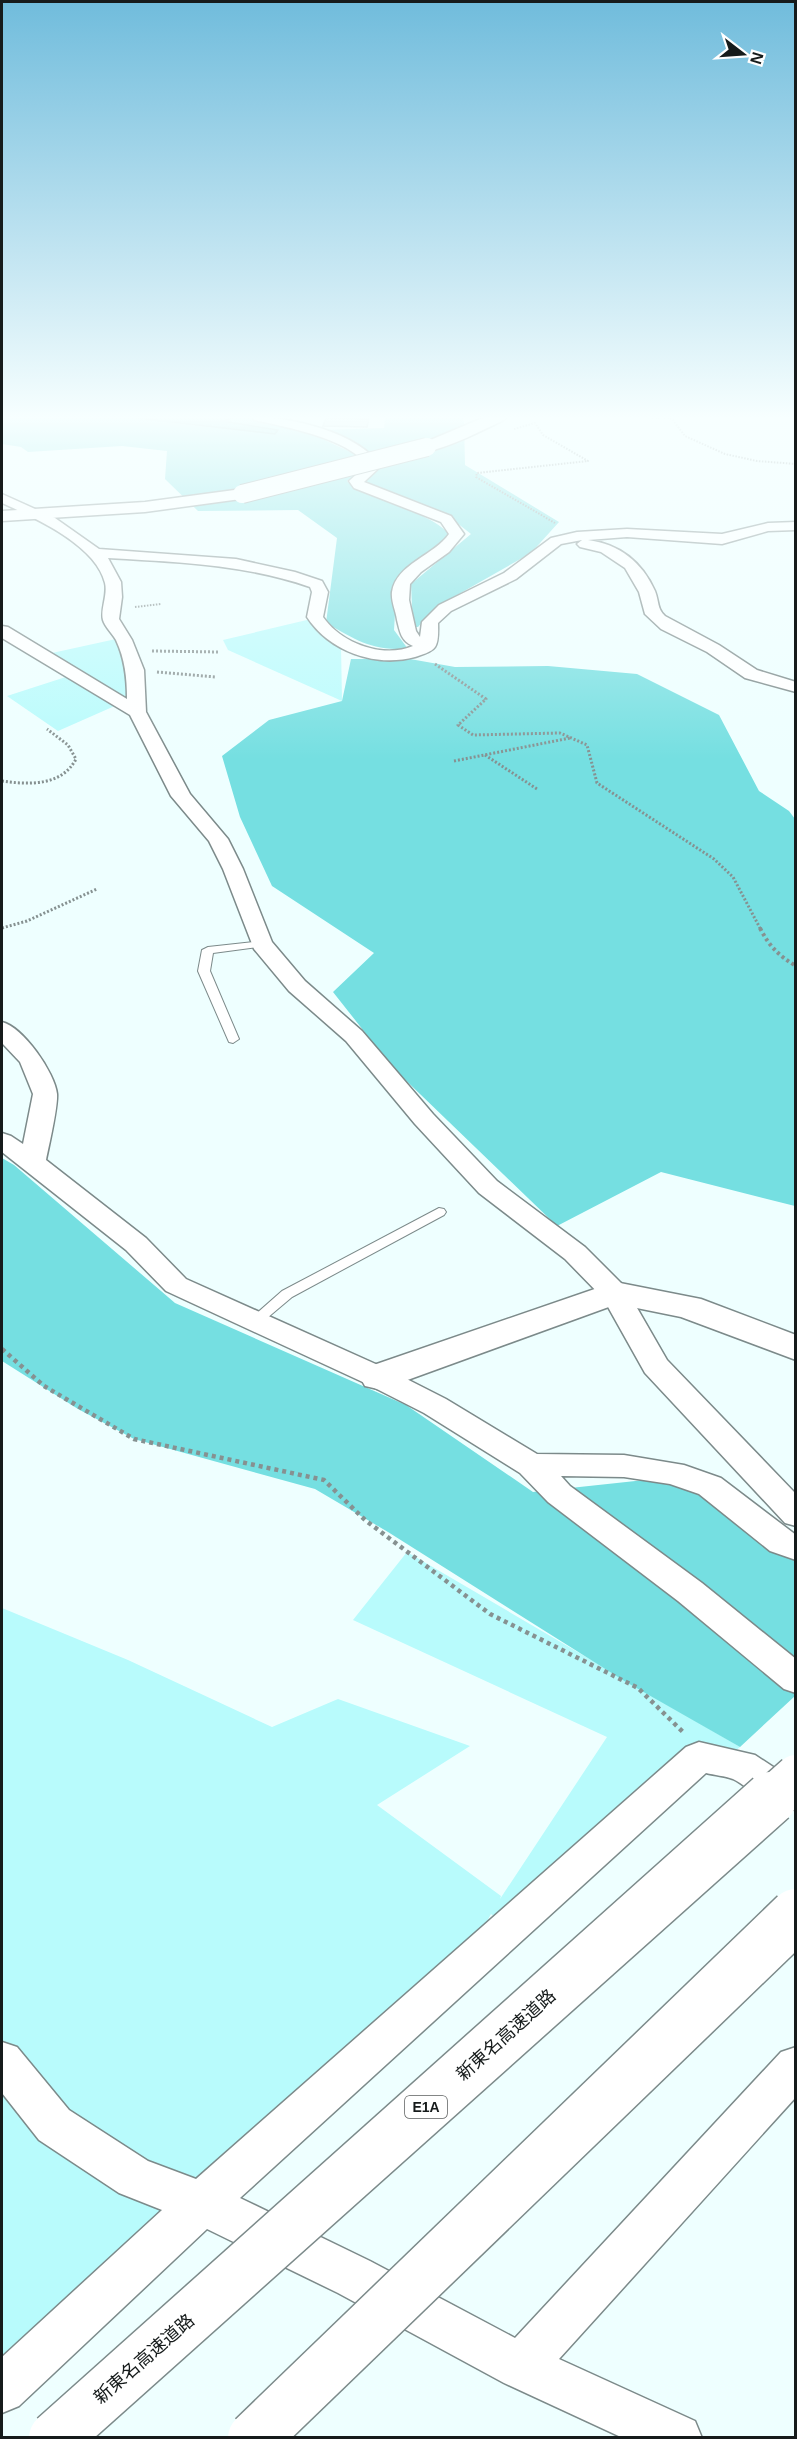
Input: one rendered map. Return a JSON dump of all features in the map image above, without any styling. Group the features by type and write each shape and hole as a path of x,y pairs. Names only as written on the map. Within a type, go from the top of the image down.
{"main road":[{"path":"378,1377 615,1293 689,1307 795,1348"},
{"name":"新東名高速道路","path":"55,2438 795,1775"},
{"path":"254,2438 795,1915"}],"street":[{"path":"64,531 97,553 113,581 114,601 111,620 124,640 131,661 137,712 181,796 218,839 233,869 262,944 297,986 354,1036 424,1119 488,1187 575,1253 615,1293 655,1366 795,1515"},
{"path":"422,648 408,636 400,594 402,583 413,571 453,543 457,534 455,531"},
{"path":"422,648 430,622 445,608 510,576 556,541 577,536 627,533 722,539 753,531"},
{"path":"531,562 547,558 573,545 596,545 618,552 627,560 647,593 652,613 721,652 748,673 766,681 795,687"},
{"path":"97,553 197,558 254,566 292,575 316,584 320,592 315,617 329,634 364,652 387,657 422,648"},
{"path":"2,631 137,712"},
{"path":"2,1029 31,1060 45,1094 33,1161"},
{"path":"2,1141 33,1161 136,1244 176,1285 378,1377 435,1406 531,1464 559,1494 690,1592 795,1679"},
{"path":"531,1464 624,1466 673,1473 710,1486 782,1542 795,1548"},
{"path":"2,2389 202,2203 699,1757 742,1766 795,1800"},
{"path":"2,2061 54,2125 135,2178 202,2203 354,2277 521,2366 678,2438"},
{"path":"521,2366 795,2066"}],"lane":[{"path":"233,1039 204,971 208,950 262,944"},
{"path":"255,1321 287,1294 439,1212"}],"path":[{"path":"568,531 577,536"},
{"path":"422,648 486,699 458,725 473,735 560,733 587,745 597,783 714,859 733,877 768,945 795,966"},
{"path":"131,661 220,652"},
{"path":"131,661 216,676"},
{"path":"2,781 18,784 44,782 74,768 76,759 68,745 46,729"},
{"path":"454,761 571,738"},
{"path":"485,755 537,789"},
{"path":"2,928 27,921 97,889"},
{"path":"2,1349 44,1386 134,1439 324,1480 365,1520 490,1614 638,1688 710,1759"}],"shaded area":[{"path":"327,531 445,531 449,535 397,581 394,630 408,649 374,646 326,623 337,538"},
{"path":"467,531 551,531 531,553 436,607 418,627 413,627 411,584 471,534"},
{"path":"311,619 341,646 342,701 228,650 223,640"},
{"path":"116,639 132,677 126,701 58,731 7,696 75,674 52,653"},
{"path":"351,659 410,659 455,667 548,666 637,674 719,715 759,791 789,811 795,819 795,1206 661,1172 557,1226 393,1068 333,992 374,953 272,886 240,817 222,756 269,720 342,701"},
{"path":"2,1158 14,1165 175,1303 406,1405 533,1492 682,1476 795,1558 795,1696 740,1747 626,1682 388,1532 315,1489 134,1439 78,1409 2,1361"},
{"path":"407,1552 740,1747 509,1930 491,1914 485,1925 2,2369 2,1608 128,1660 272,1727 338,1699 470,1746 377,1805 501,1896 500,1899 607,1737 353,1620"}]}
